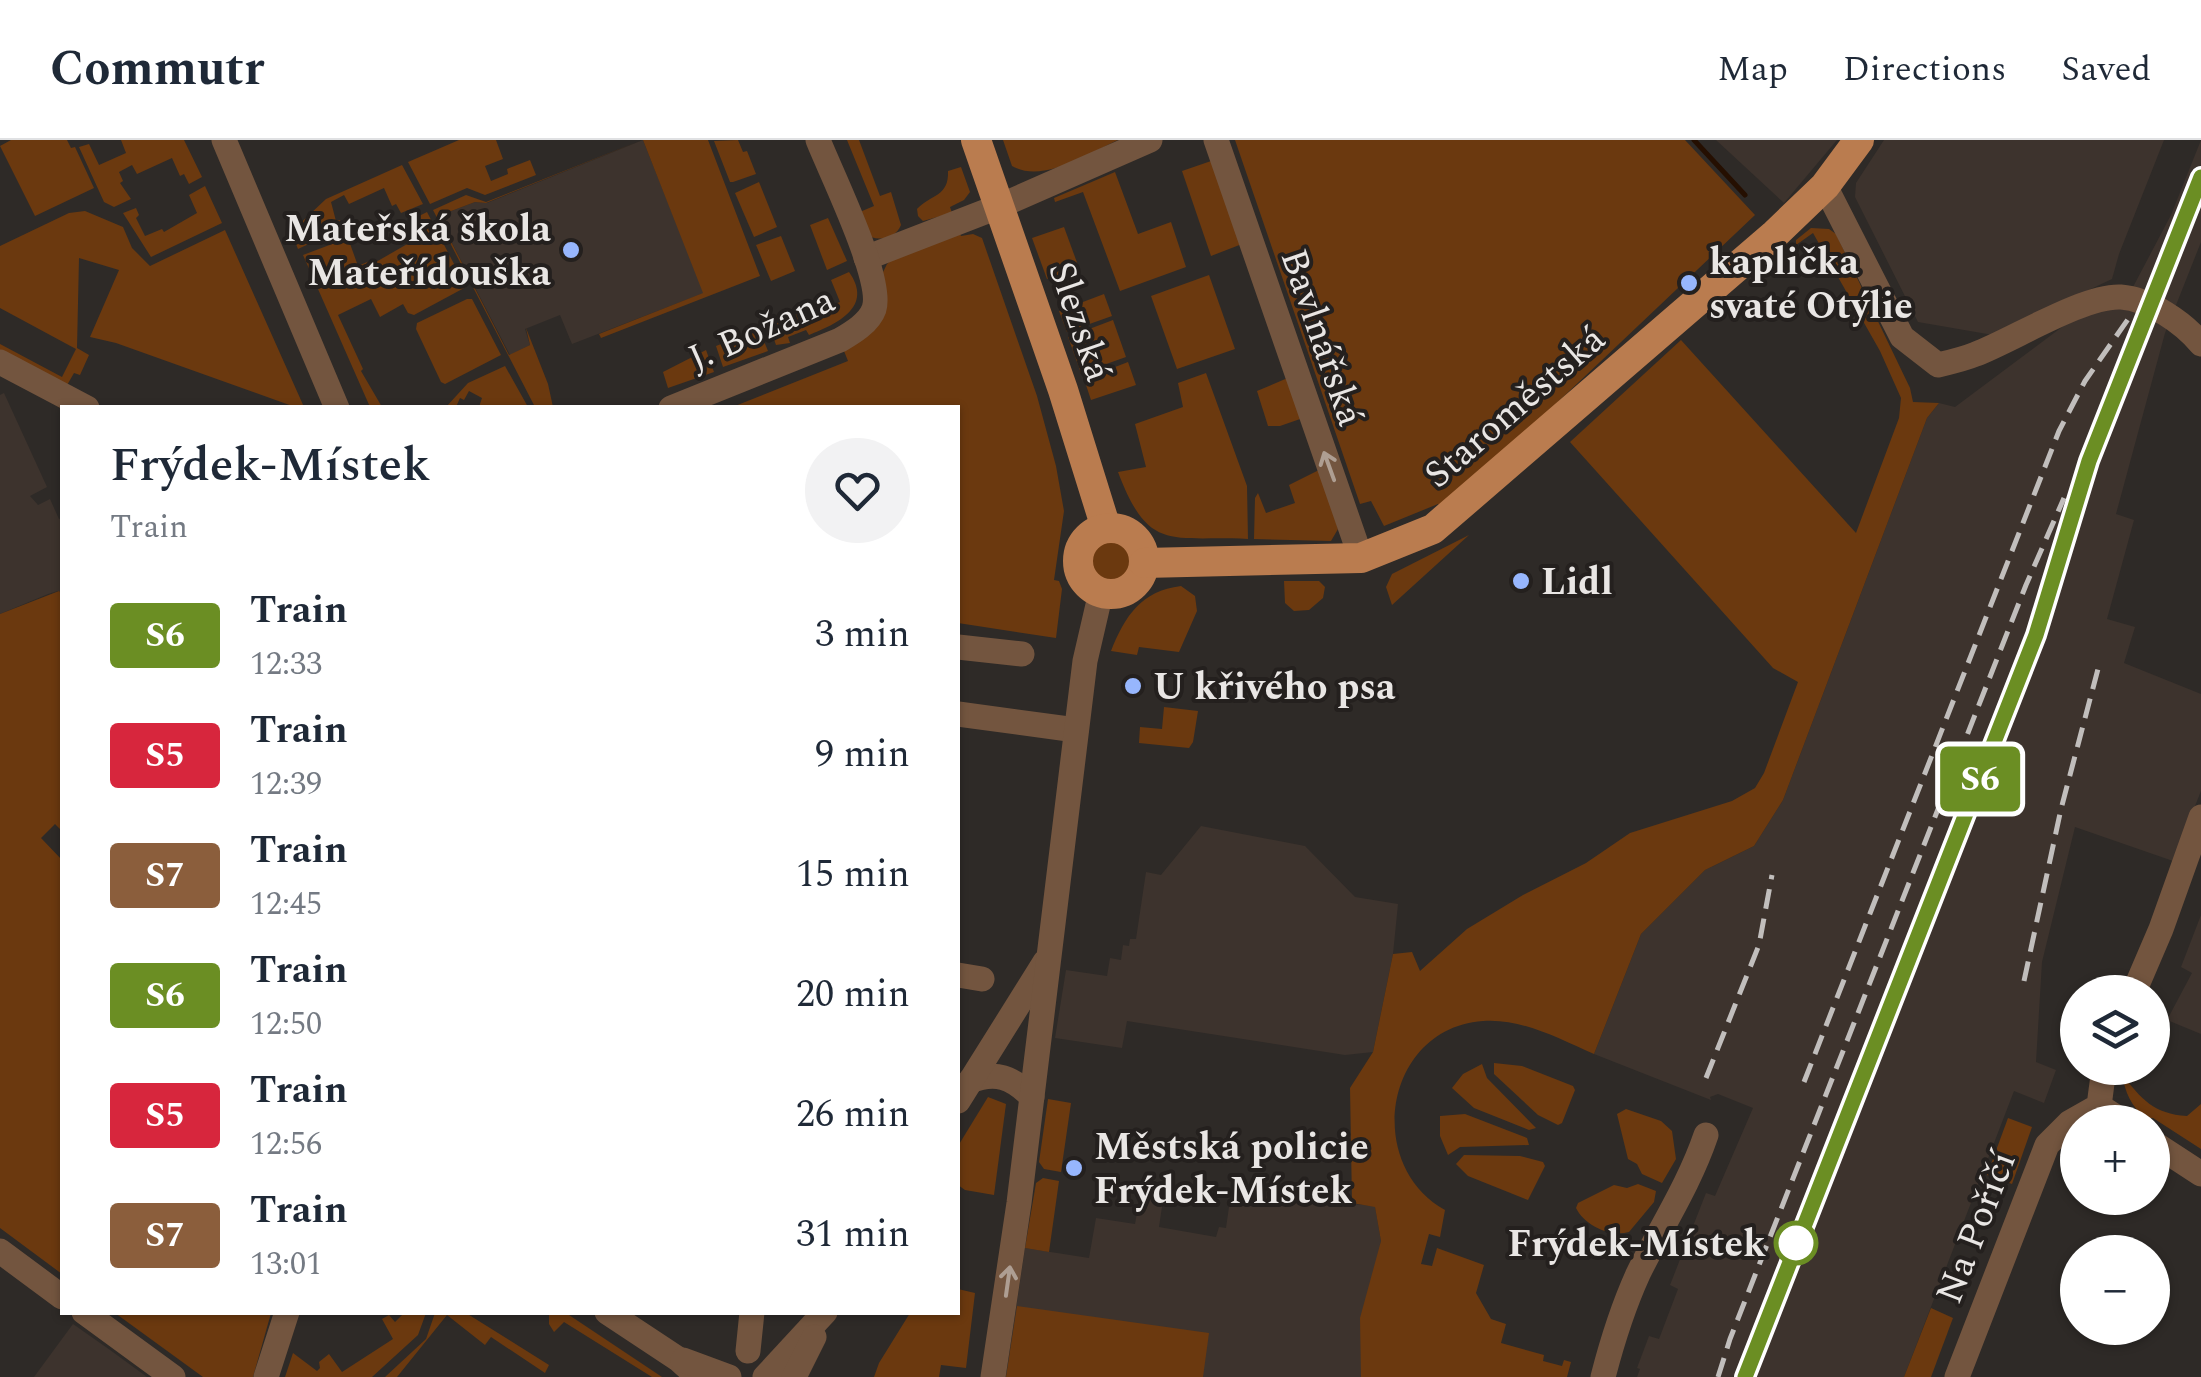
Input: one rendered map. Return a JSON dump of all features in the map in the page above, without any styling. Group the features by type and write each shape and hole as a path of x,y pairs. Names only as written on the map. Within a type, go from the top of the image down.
{"main road":[{"name":"Slezská","path":"976,140 1106,528"},
{"name":"Staroměstská","path":"1144,563 1361,558 1433,529 1751,256 1824,186 1859,140"},
{"path":"1116,528 1140,544 1144,563 1130,588 1111,594 1085,581 1078,563 1082,544 1096,531 1116,528"}],"street":[{"path":"224,140 336,405"},
{"name":"J. Božana","path":"679,405 848,336 870,317 876,303 874,284 818,140"},
{"path":"866,258 1000,206 1150,140"},
{"name":"Bavlnářská","path":"1216,140 1361,558"},
{"path":"1824,186 1902,337 1938,365 1974,355 2075,310 2114,298 2150,308 2197,339"},
{"path":"0,362 80,405"},
{"path":"993,1377 1090,628 1101,592"},
{"path":"960,647 1022,654"},
{"path":"960,714 1076,730"},
{"path":"2141,975 2201,817"},
{"path":"964,1091 1049,955"},
{"path":"964,1091 987,1075 1001,1076 1032,1096"},
{"name":"Na Poříčí","path":"1958,1377 2047,1145 2060,1132"},
{"path":"1603,1377 1636,1278 1695,1168 1706,1135"},
{"path":"2170,1154 2201,1174"},
{"path":"0,1252 60,1296"},
{"path":"88,1315 173,1377"},
{"path":"266,1377 286,1315"},
{"path":"612,1315 698,1377"},
{"path":"748,1351 752,1315"},
{"path":"765,1377 822,1315"},
{"path":"794,1377 824,1315"},
{"path":"678,1359 729,1377"}],"shaded area":[{"path":"11,140 67,140 71,148 75,147 94,188 35,216 0,146"},
{"path":"121,140 184,140 202,177 189,184 184,174 180,176 172,158 137,174 132,165 119,172 123,181 120,183 131,199 114,207 104,202 79,147 89,144 99,165 126,153"},
{"path":"459,140 496,140 503,159 485,166 491,181 530,160 536,175 485,195 467,188 430,204 408,162"},
{"path":"642,140 486,203 475,202 438,216 509,355 530,345 526,328 553,405 534,405 433,210 466,195 486,202"},
{"name":"Mateřská škola Mateřídouška","path":"643,140 704,293 572,344 560,315 525,329 530,345 510,355 438,216 475,202 487,203"},
{"path":"643,140 708,140 760,276 601,338 599,334 703,293"},
{"path":"738,140 756,174 730,182 714,141"},
{"path":"847,140 859,140 880,196 891,192 901,225 889,237 871,237 855,214 874,206"},
{"path":"1003,140 1118,140 1066,165 1024,171 1012,166"},
{"path":"1235,140 1685,140 1755,215 1445,509 1438,504 1384,526 1371,501 1360,504"},
{"path":"1716,140 1837,140 1784,203"},
{"path":"1884,140 2164,140 2112,279 1993,335 1918,322 1855,197 1856,183"},
{"path":"2201,140 2201,242 2165,333 2116,514 2134,520 2107,619 2135,627 2124,663 2201,694 2201,791 2173,861 2075,827 2042,962 2036,1062 2056,1070 2044,1103 2014,1091 1904,1377 1637,1377 1649,1336 1659,1339 1678,1289 1670,1285 1706,1193 1715,1196 1753,1108 1718,1094 1711,1100 1594,1054 1641,934 1705,870 1754,846 1783,800 1927,418 1939,403 1955,407 2070,321 2124,304 2171,215"},
{"path":"1214,160 1242,244 1211,256 1182,171"},
{"path":"402,165 423,204 401,213 396,204 392,206 384,188 349,204 344,195 331,202 336,221 340,220 343,228 298,249 291,232 326,199"},
{"path":"961,167 970,192 950,207 952,213 923,221 917,209 946,186 948,171"},
{"path":"1115,172 1138,234 1171,222 1186,267 1120,291 1083,192 1055,202 1054,198"},
{"path":"759,182 777,227 754,237 735,193"},
{"path":"205,186 222,223 151,257 123,213 136,208 136,218 145,236 162,229 164,232 197,213 189,195"},
{"path":"85,211 123,227 132,248 150,266 225,230 303,405 289,405 90,337 119,270 79,258 77,348 89,355 80,375 74,373 66,387 0,354 0,344 62,377 76,349 0,308 0,246 69,213"},
{"path":"427,212 466,287 414,315 403,304 380,317 371,299 338,315 361,371 381,405 369,405 303,255 348,238 358,266 374,259 376,262 409,243 401,225"},
{"path":"828,218 847,261 827,270 810,225"},
{"path":"1064,227 1079,268 1047,279 1032,238"},
{"path":"1811,228 1829,229 1836,234 1910,388 1913,402 1939,403 1927,418 1783,800 1754,846 1705,870 1641,934 1594,1054 1526,1026 1483,1021 1450,1029 1424,1047 1406,1072 1396,1101 1395,1132 1403,1162 1419,1189 1445,1210 1440,1237 1429,1234 1421,1264 1432,1266 1437,1248 1484,1265 1476,1293 1491,1319 1506,1324 1501,1343 1544,1355 1543,1361 1562,1366 1564,1360 1571,1362 1567,1377 1361,1377 1360,1318 1381,1241 1375,1207 1352,1203 1350,1088 1373,1052 1393,954 1412,952 1420,971 1467,929 1586,863 1630,833 1732,801 1755,788 1764,773 1798,682 1773,668 1570,442 1681,340 1856,533 1899,418 1901,398 1880,351 1813,233 1796,245 1796,240"},
{"path":"959,231 961,236 973,234 982,238 1037,396 1056,466 1064,511 1054,580 1059,581 1062,589 1056,638 960,623 960,405 738,405 848,361 844,351 892,259"},
{"path":"781,236 795,271 771,281 756,245"},
{"path":"849,272 857,295 849,312 820,331 809,335 806,330 788,337 790,343 776,345 769,325 840,302 831,280"},
{"path":"1209,275 1235,349 1177,369 1151,296"},
{"path":"1104,294 1112,316 1067,332 1059,311"},
{"path":"472,299 501,355 445,384 416,329 417,323"},
{"path":"1113,320 1126,357 1081,373 1068,337"},
{"path":"759,329 768,351 723,367 716,346"},
{"path":"706,350 714,372 668,388 663,372"},
{"path":"1128,362 1136,385 1091,400 1084,379"},
{"path":"505,366 527,405 480,405 482,398 469,391 457,405 448,405 468,383"},
{"path":"1206,373 1247,486 1248,539 1181,538 1152,528 1129,498 1118,472 1146,467 1135,424 1183,407 1178,383"},
{"path":"1290,377 1303,418 1268,426 1257,391"},
{"path":"4,393 47,487 30,496 38,505 50,499 60,519 60,593 48,594 0,614 0,395"},
{"path":"1321,469 1338,529 1331,541 1254,539 1258,493 1266,513 1295,503 1289,485"},
{"path":"1469,535 1392,605 1386,587 1392,574"},
{"path":"1110,539 1125,546 1132,561 1125,576 1110,583 1095,576 1088,561 1095,546"},
{"path":"1284,581 1319,581 1325,587 1323,598 1309,610 1294,611 1285,603"},
{"path":"1181,586 1195,596 1197,611 1179,652 1139,647 1137,655 1111,651 1136,607 1155,593"},
{"path":"60,592 60,829 55,824 41,838 60,858 60,1273 0,1228 0,614"},
{"path":"1164,707 1198,711 1189,748 1139,743 1140,727 1162,729"},
{"path":"1201,826 1305,846 1355,897 1398,904 1393,954 1373,1052 1345,1055 1127,1021 1122,1048 1055,1038 1066,970 1107,976 1110,958 1121,960 1123,945 1129,946 1130,939 1136,939 1146,872 1161,875"},
{"path":"2201,915 2201,1034 2170,1021 2192,973 2181,967"},
{"path":"1494,1063 1522,1066 1573,1086 1575,1090 1562,1123 1558,1125 1538,1115 1494,1074"},
{"path":"1482,1064 1487,1078 1536,1128 1529,1130 1474,1108 1452,1088 1463,1074"},
{"path":"2131,1085 2152,1105 2134,1105 2125,1087"},
{"path":"988,1097 1006,1104 994,1195 960,1186 960,1143"},
{"path":"1048,1099 1071,1103 1061,1172 1044,1169 1039,1162"},
{"path":"2201,1104 2201,1149 2170,1129 2170,1113 2187,1116"},
{"path":"1626,1109 1661,1121 1672,1131 1676,1159 1662,1183 1642,1174 1637,1164 1628,1159 1617,1114"},
{"path":"1465,1114 1527,1138 1529,1145 1460,1147 1448,1155 1440,1136 1440,1116"},
{"path":"2008,1118 2032,1127 2012,1184 1987,1175"},
{"path":"1464,1155 1520,1156 1545,1166 1528,1200 1468,1176 1456,1164"},
{"path":"1043,1178 1059,1181 1049,1252 1025,1248 1036,1183"},
{"path":"1638,1184 1656,1191 1654,1202 1629,1232 1599,1229 1576,1208 1578,1203 1614,1185 1627,1188"},
{"path":"1231,1193 1375,1206 1381,1241 1361,1377 1006,1377 1025,1248 1089,1258 1096,1218 1135,1224 1140,1196 1163,1200 1159,1227 1216,1237 1219,1227 1226,1228"},
{"path":"960,1289 975,1293 966,1368 941,1365 939,1377 874,1377 909,1315 960,1315"},
{"path":"1017,1306 1209,1333 1203,1377 1006,1377"},
{"path":"1931,1308 1953,1318 1931,1377 1904,1377"},
{"path":"118,1315 270,1315 253,1377 203,1377"},
{"path":"389,1315 395,1322 402,1315 425,1315 418,1335 372,1377 285,1377 293,1353 317,1371 319,1362 329,1354 342,1372 393,1339 382,1319"},
{"path":"434,1315 447,1315 397,1377 385,1377 426,1339"},
{"path":"447,1315 469,1315 549,1365 545,1373 491,1337 485,1345"},
{"path":"549,1315 569,1315 662,1377 652,1377 564,1322 554,1332"},
{"path":"73,1324 110,1350 147,1377 34,1377"}],"waterway":[{"path":"1694,140 1745,195"}],"railway":[{"path":"1745,1377 2036,635 2089,461 2201,177"},
{"path":"1804,1082 2059,431 2085,381 2131,315"},
{"path":"1718,1377 2026,585 2064,498"},
{"path":"2024,981 2061,809 2098,669"},
{"path":"1706,1078 1759,945 1772,875"}],"train":[{"name":"S6","path":"1745,1377 2036,635 2089,461 2201,177"}],"place":[{"name":"Mateřská škola Mateřídouška","path":"571,250"},
{"name":"kaplička svaté Otýlie","path":"1689,283"},
{"name":"Lidl","path":"1521,581"},
{"name":"U křivého psa","path":"1133,686"},
{"name":"Městská policie Frýdek-Místek","path":"1074,1168"},
{"name":"Frýdek-Místek","path":"1796,1243"}]}
